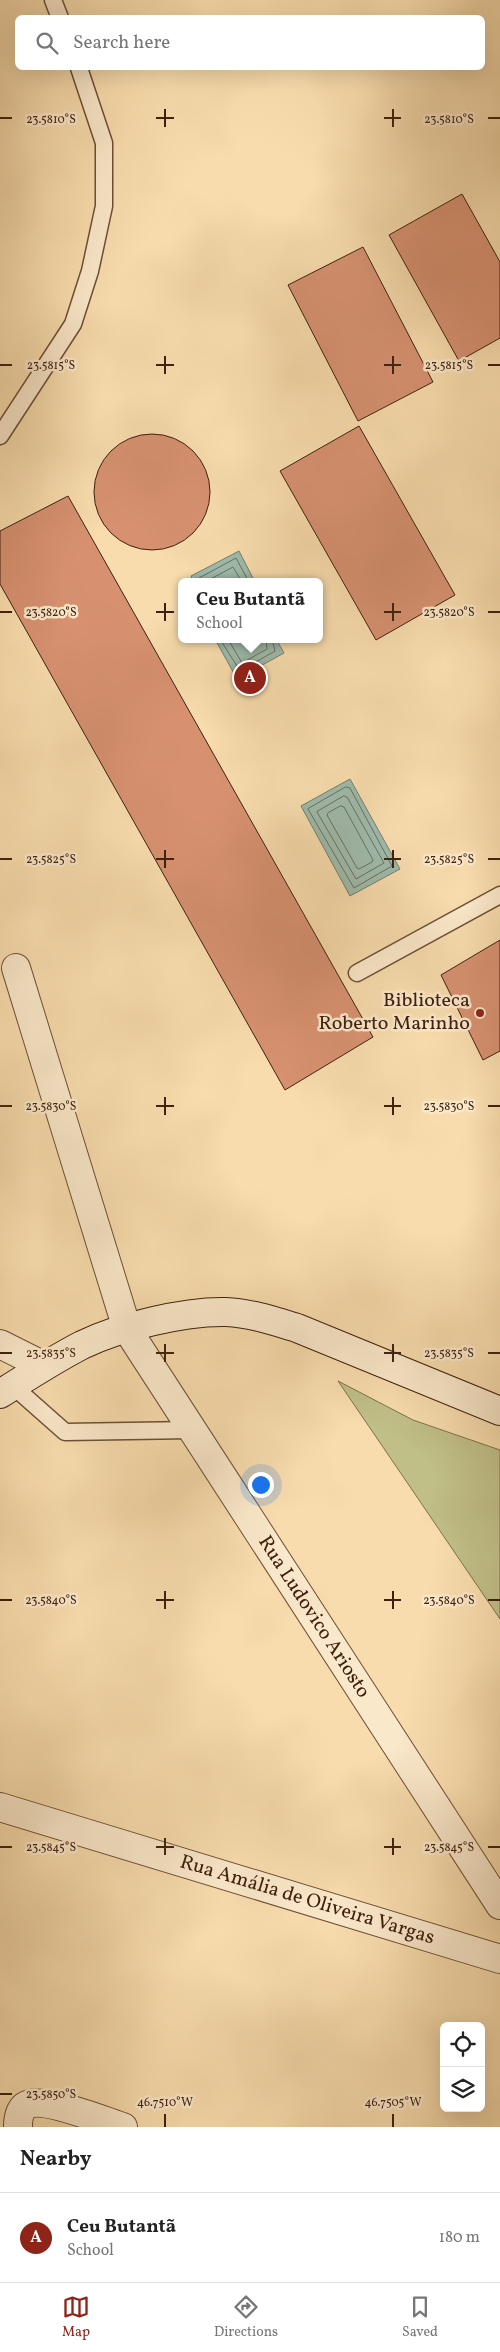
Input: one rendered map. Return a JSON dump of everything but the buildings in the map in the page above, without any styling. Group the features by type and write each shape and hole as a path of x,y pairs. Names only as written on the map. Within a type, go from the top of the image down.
{"street":[{"name":"Rua Ludovico Ariosto","path":"16,968 127,1329 500,1905"},
{"path":"7,1390 44,1366 84,1344 127,1329 192,1313 227,1312 263,1318 297,1328 500,1411"},
{"path":"0,1344 44,1366"},
{"name":"Rua Amália de Oliveira Vargas","path":"0,1807 500,1958"},
{"path":"22,2116 34,2102 122,2127"}],"lane":[{"path":"53,0 59,15"},
{"path":"0,436 73,324 90,271 104,206 104,143 80,70"},
{"path":"357,973 500,895"},
{"path":"7,1390 65,1432 192,1430"}],"shaded area":[{"path":"338,1381 413,1420 500,1450 500,1619"}],"water":[{"path":"239,551 253,578 192,578 191,576"},
{"path":"217,643 278,643 284,653 237,679"},
{"path":"350,779 400,869 350,896 301,806"}],"place":[{"name":"Ceu Butantã","path":"250,678"},
{"name":"Biblioteca Roberto Marinho","path":"480,1013"}]}
